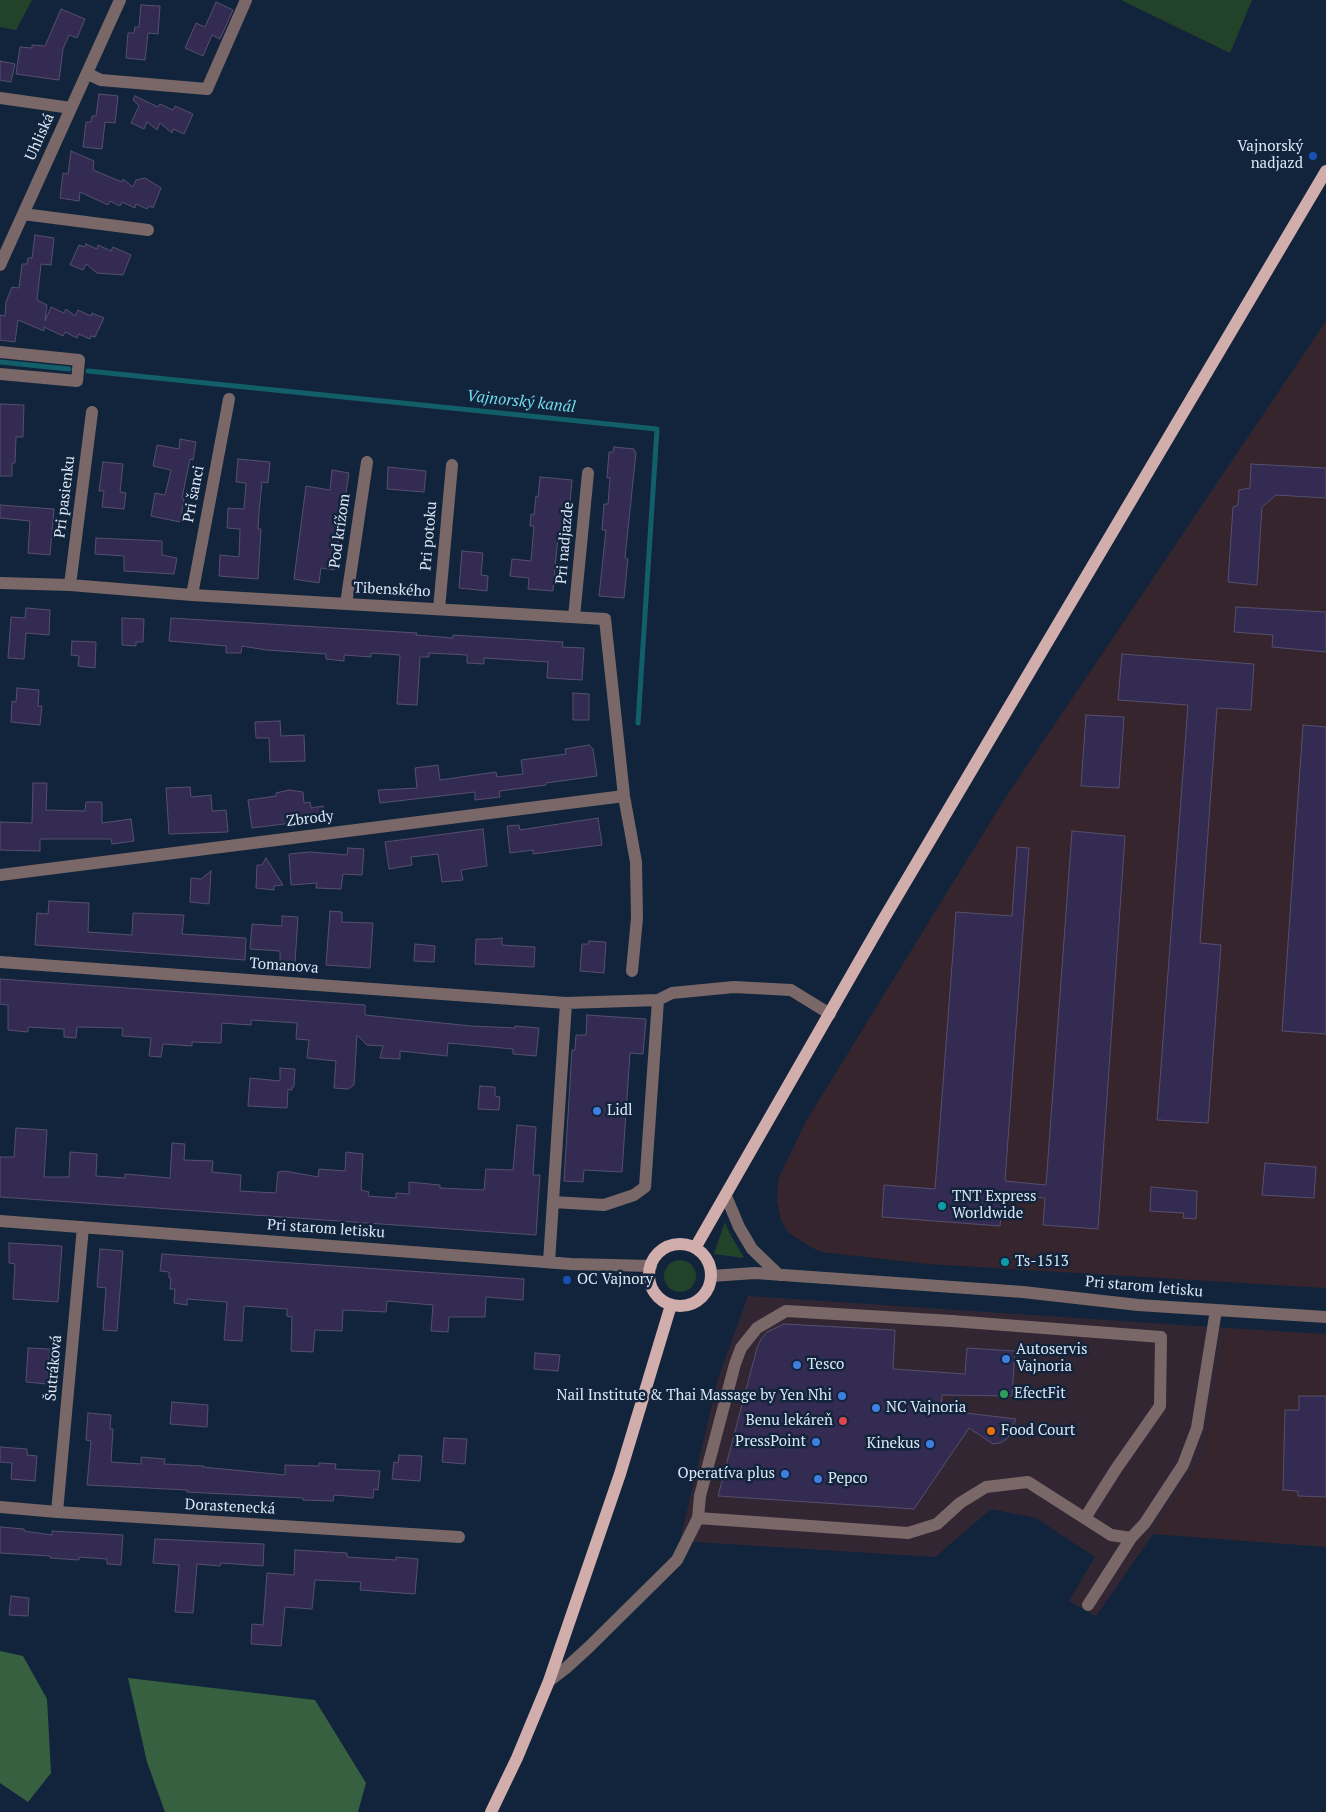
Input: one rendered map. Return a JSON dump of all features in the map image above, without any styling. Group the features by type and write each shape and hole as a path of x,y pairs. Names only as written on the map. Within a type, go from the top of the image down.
{"main road":[{"path":"695,1248 888,911 1326,170"},
{"path":"682,1244 695,1248 705,1257 711,1276 706,1292 696,1302 684,1306 671,1305 661,1300 653,1291 649,1281 651,1266 658,1254 669,1247 682,1244"},
{"path":"492,1812 549,1681 620,1474 671,1305"}],"street":[{"name":"Uhliská","path":"0,264 120,0"},
{"path":"88,74 101,80 207,89 246,0"},
{"path":"0,98 71,108"},
{"path":"23,214 148,230"},
{"path":"0,352 79,360 77,381 0,374"},
{"name":"Pri šanci","path":"192,595 229,399"},
{"name":"Pri pasienku","path":"70,585 92,412"},
{"name":"Pod krížom","path":"346,604 366,462"},
{"name":"Pri potoku","path":"439,609 452,465"},
{"name":"Pri nadjazde","path":"574,617 588,473"},
{"name":"Tibenského","path":"0,583 70,585 192,595 605,619 624,796"},
{"path":"624,796 636,862 637,918 632,971"},
{"name":"Zbrody","path":"0,876 624,796"},
{"name":"Tomanova","path":"0,962 566,1003 658,1000 672,993 734,988 791,990 830,1014"},
{"path":"553,1202 604,1204 634,1195 645,1187 658,1000"},
{"path":"549,1262 566,1003"},
{"path":"726,1196 739,1228 752,1249 779,1275"},
{"name":"Pri starom letisku","path":"0,1221 549,1262 651,1266"},
{"name":"Šutráková","path":"57,1512 82,1227"},
{"name":"Pri starom letisku","path":"711,1276 755,1273 1023,1292 1138,1305 1326,1317"},
{"path":"1088,1605 1131,1538 1145,1523 1183,1466 1197,1428 1216,1310"},
{"path":"549,1681 566,1668 677,1560 698,1518 700,1496 741,1348 757,1328 786,1311 952,1321 1161,1337 1160,1406 1116,1469 1085,1518"},
{"path":"698,1518 908,1533 937,1524 960,1503 986,1487 1028,1482 1111,1535 1131,1538"},
{"name":"Dorastenecká","path":"0,1507 459,1537"}],"shaded area":[{"path":"1326,321 1326,1288 928,1264 821,1252 809,1246 788,1232 781,1220 777,1200 778,1180 805,1123 1004,800"},
{"path":"748,1296 1226,1328 1203,1456 1153,1534 1096,1616 1069,1601 1095,1557 1036,1518 991,1509 935,1557 680,1541 718,1379"},
{"path":"1226,1328 1326,1334 1326,1547 1153,1534 1203,1456"}],"green space":[{"path":"0,0 32,0 16,30 0,27"},
{"path":"1121,0 1252,0 1230,53"},
{"path":"725,1222 728,1230 744,1258 714,1254"},
{"path":"680,1260 692,1264 696,1276 692,1288 680,1292 668,1288 664,1276 668,1264"},
{"path":"0,1651 23,1656 47,1699 51,1773 28,1802 0,1783"},
{"path":"128,1678 315,1700 366,1783 358,1812 165,1812 147,1762"}],"building":[{"path":"216,2 233,10 220,39 212,35 203,56 185,48 196,23 205,27"},
{"path":"141,5 160,6 158,34 148,33 145,60 126,58 128,33 134,33 135,27 139,27"},
{"path":"61,9 85,19 77,38 69,35 63,49 59,80 16,74 20,47 32,48 32,45 45,46"},
{"path":"0,61 15,64 11,82 0,80"},
{"path":"99,94 118,96 115,123 105,122 102,149 83,147 86,122 91,122 92,116 96,116"},
{"path":"135,96 158,107 160,104 173,110 175,106 193,114 184,134 173,129 172,133 160,123 157,130 147,122 144,129 131,123 139,106 133,100"},
{"path":"71,151 94,161 93,170 122,182 123,179 133,187 136,180 145,178 161,188 153,208 149,206 147,209 136,204 135,208 122,202 120,206 110,201 108,205 80,192 79,201 60,198 63,173 68,174"},
{"path":"35,235 54,238 51,265 41,264 37,300 47,305 45,321 51,307 64,313 66,309 75,316 78,310 91,316 92,313 104,318 95,337 91,336 90,339 79,334 77,338 65,332 63,336 44,327 44,331 18,320 15,342 0,340 0,315 5,316 6,302 12,287 19,288 22,264 27,264 28,258 32,258"},
{"path":"86,244 97,249 98,245 111,251 113,247 131,255 123,275 97,273 86,264 83,270 70,265 79,245 85,247"},
{"path":"0,404 24,405 23,437 16,437 15,463 12,463 12,476 0,476"},
{"path":"180,439 196,442 193,460 190,459 182,498 184,499 180,522 151,516 155,493 165,495 171,470 153,466 157,445 179,449"},
{"path":"614,447 634,449 634,452 636,452 625,558 628,559 624,598 599,596 606,530 602,530 604,504 608,504 610,478 607,478 609,452 613,452"},
{"path":"238,459 270,462 268,483 262,482 258,529 261,529 258,579 219,576 220,555 239,557 240,529 227,528 228,508 244,509 246,483 236,482"},
{"path":"103,462 123,464 120,492 126,493 124,509 102,507 104,491 99,491"},
{"path":"1251,464 1326,468 1326,498 1276,495 1262,507 1257,585 1228,582 1233,507 1238,505 1239,490 1250,488"},
{"path":"388,467 426,471 424,492 387,489"},
{"path":"332,470 349,473 334,570 321,568 319,583 294,579 306,486 330,490"},
{"path":"540,477 572,480 567,536 558,536 553,591 528,589 529,578 510,576 512,559 531,561 534,526 530,526 531,514 534,515"},
{"path":"0,505 54,509 50,555 28,553 30,521 0,518"},
{"path":"96,538 162,541 162,555 177,558 174,574 124,571 124,556 95,554"},
{"path":"462,551 483,553 481,575 488,576 487,591 459,588"},
{"path":"1236,607 1326,612 1326,652 1272,647 1273,635 1234,632"},
{"path":"26,608 50,610 49,635 26,633 24,659 8,658 11,617 25,618"},
{"path":"122,618 144,619 143,642 136,642 136,646 122,645"},
{"path":"171,618 417,633 416,635 453,638 453,635 563,642 562,647 584,648 582,680 547,678 548,662 484,658 484,664 467,663 467,655 429,653 429,657 420,657 417,705 397,704 400,655 371,653 371,657 344,655 344,661 326,659 326,654 266,650 242,646 241,653 226,653 226,646 169,641"},
{"path":"72,641 96,642 95,668 78,666 79,656 71,655"},
{"path":"1122,654 1254,664 1251,710 1217,708 1200,943 1221,945 1208,1123 1157,1120 1188,705 1118,700"},
{"path":"17,688 39,690 38,706 42,706 40,725 11,722 12,701 16,702"},
{"path":"573,693 589,694 589,720 573,720"},
{"path":"1086,715 1124,717 1119,788 1081,786"},
{"path":"280,721 281,736 304,735 305,761 270,762 269,738 256,738 255,722"},
{"path":"1303,725 1326,727 1326,1034 1282,1031"},
{"path":"589,745 593,749 597,776 499,791 500,797 475,800 475,792 380,803 378,790 417,788 415,768 438,765 440,780 496,772 497,777 523,774 521,760 566,754 565,749"},
{"path":"33,783 47,783 46,810 85,811 86,802 102,802 102,823 131,819 134,841 112,844 111,839 40,839 40,851 0,850 0,822 32,823"},
{"path":"190,787 191,797 211,795 212,811 226,810 228,832 169,834 166,788"},
{"path":"289,790 303,792 304,803 310,802 311,808 323,806 324,819 252,828 248,800 276,796 276,793"},
{"path":"598,818 602,845 533,854 533,850 510,853 507,826 519,825 520,830"},
{"path":"483,829 487,866 461,870 463,880 442,882 438,854 411,857 412,865 389,869 385,842"},
{"path":"1072,831 1125,836 1098,1229 1043,1225 1045,1198 1003,1195 1000,1226 882,1217 884,1185 935,1189 956,912 1012,916 1017,847 1029,848 1005,1181 1046,1185"},
{"path":"348,848 364,849 362,875 343,874 341,889 316,888 317,883 291,885 289,854 310,852 347,855"},
{"path":"266,858 283,885 274,886 274,890 256,888 257,865 262,865"},
{"path":"211,871 209,904 190,902 191,878 201,879"},
{"path":"49,901 89,903 88,932 132,935 133,913 184,915 182,934 246,938 245,960 35,945 37,913 48,914"},
{"path":"330,911 342,912 342,922 373,923 370,968 326,965"},
{"path":"282,916 298,917 295,963 280,962 280,951 250,949 252,924 282,926"},
{"path":"502,938 502,945 535,947 534,967 475,964 476,939"},
{"path":"589,941 606,942 604,973 580,971 582,944 589,944"},
{"path":"415,944 435,946 434,962 414,961"},
{"path":"0,979 365,1005 365,1015 471,1026 539,1028 536,1056 513,1054 513,1049 448,1043 447,1056 400,1051 400,1059 380,1058 383,1046 367,1045 357,1035 354,1085 348,1089 334,1088 336,1061 307,1058 309,1040 296,1039 297,1023 251,1020 251,1025 222,1023 221,1043 192,1042 192,1046 163,1044 161,1057 149,1056 151,1038 122,1036 123,1028 77,1027 76,1038 64,1037 64,1029 28,1027 28,1032 8,1030 8,1005 0,1004"},
{"name":"Lidl","path":"587,1015 646,1019 643,1054 630,1053 622,1172 584,1170 583,1182 564,1181 572,1050 575,1050 576,1035 586,1035"},
{"path":"280,1068 295,1069 294,1087 292,1087 292,1090 288,1089 287,1108 248,1106 250,1078 280,1081"},
{"path":"480,1086 495,1087 495,1096 500,1097 499,1110 478,1109"},
{"path":"517,1125 536,1127 533,1175 540,1175 536,1235 0,1197 0,1157 14,1157 16,1128 47,1130 44,1177 69,1177 70,1152 97,1154 96,1176 125,1178 125,1174 170,1178 172,1143 185,1144 184,1160 213,1161 212,1172 241,1175 240,1191 276,1193 278,1172 285,1171 318,1177 319,1169 345,1171 346,1152 363,1154 361,1190 369,1192 368,1196 396,1198 396,1193 409,1194 409,1182 440,1185 440,1188 484,1190 486,1169 513,1170"},
{"path":"1265,1163 1316,1167 1314,1198 1262,1195"},
{"path":"1151,1187 1197,1191 1196,1219 1183,1218 1184,1213 1150,1211"},
{"path":"9,1243 62,1246 58,1302 13,1299 15,1264 9,1263"},
{"path":"100,1249 123,1251 117,1331 103,1330 106,1288 97,1287"},
{"path":"162,1254 524,1279 523,1300 486,1297 485,1317 449,1317 448,1332 431,1331 433,1305 387,1301 386,1312 343,1310 342,1331 315,1330 313,1352 291,1351 292,1317 287,1316 287,1309 244,1306 242,1341 224,1340 227,1302 187,1299 187,1305 174,1303 175,1289 170,1289 171,1278 169,1278 169,1272 160,1271"},
{"name":"NC Vajnoria","path":"784,1324 895,1330 893,1369 965,1374 967,1348 1015,1351 1012,1396 942,1395 941,1410 1016,1419 1008,1438 1000,1443 993,1444 969,1428 914,1509 718,1496 757,1348 767,1332"},
{"path":"28,1348 50,1349 47,1384 26,1382"},
{"path":"535,1353 560,1355 558,1371 534,1369"},
{"path":"1299,1396 1326,1396 1326,1497 1298,1496 1298,1491 1283,1490 1285,1410 1299,1410"},
{"path":"172,1402 208,1405 207,1427 170,1424"},
{"path":"88,1413 111,1415 110,1429 113,1429 111,1462 141,1464 141,1457 165,1459 164,1464 204,1466 285,1475 285,1465 319,1466 319,1463 336,1464 335,1469 380,1471 378,1490 374,1489 373,1498 334,1495 333,1501 187,1492 187,1490 87,1485 91,1441 86,1440"},
{"path":"444,1438 467,1439 465,1464 442,1462"},
{"path":"0,1447 27,1449 27,1455 37,1456 35,1481 11,1479 12,1463 0,1462"},
{"path":"399,1455 422,1456 420,1481 392,1479 394,1462 398,1463"},
{"path":"0,1527 24,1529 24,1531 52,1535 52,1531 123,1535 121,1565 107,1564 107,1559 79,1557 79,1560 0,1553"},
{"path":"155,1539 264,1544 263,1566 221,1563 220,1566 197,1564 193,1613 175,1612 179,1565 153,1563"},
{"path":"295,1550 347,1553 347,1557 396,1560 396,1557 418,1559 415,1594 360,1590 361,1582 315,1580 312,1609 285,1607 281,1646 251,1644 252,1624 263,1625 267,1573 294,1575"},
{"path":"11,1596 29,1598 28,1616 9,1615"}],"waterway":[{"name":"Vajnorský kanál","path":"0,362 69,369"},
{"name":"Vajnorský kanál","path":"88,371 657,429 638,723"}],"place":[{"name":"Vajnorský nadjazd","path":"1313,156"},
{"name":"Lidl","path":"597,1111"},
{"name":"TNT Express Worldwide","path":"942,1206"},
{"name":"Ts-1513","path":"1005,1262"},
{"name":"OC Vajnory","path":"567,1280"},
{"name":"Autoservis Vajnoria","path":"1006,1359"},
{"name":"Tesco","path":"797,1365"},
{"name":"EfectFit","path":"1004,1394"},
{"name":"Nail Institute & Thai Massage by Yen Nhi","path":"842,1396"},
{"name":"NC Vajnoria","path":"876,1408"},
{"name":"Benu lekáreň","path":"843,1421"},
{"name":"Food Court","path":"991,1431"},
{"name":"PressPoint","path":"816,1442"},
{"name":"Kinekus","path":"930,1444"},
{"name":"Operatíva plus","path":"785,1474"},
{"name":"Pepco","path":"818,1479"}]}
